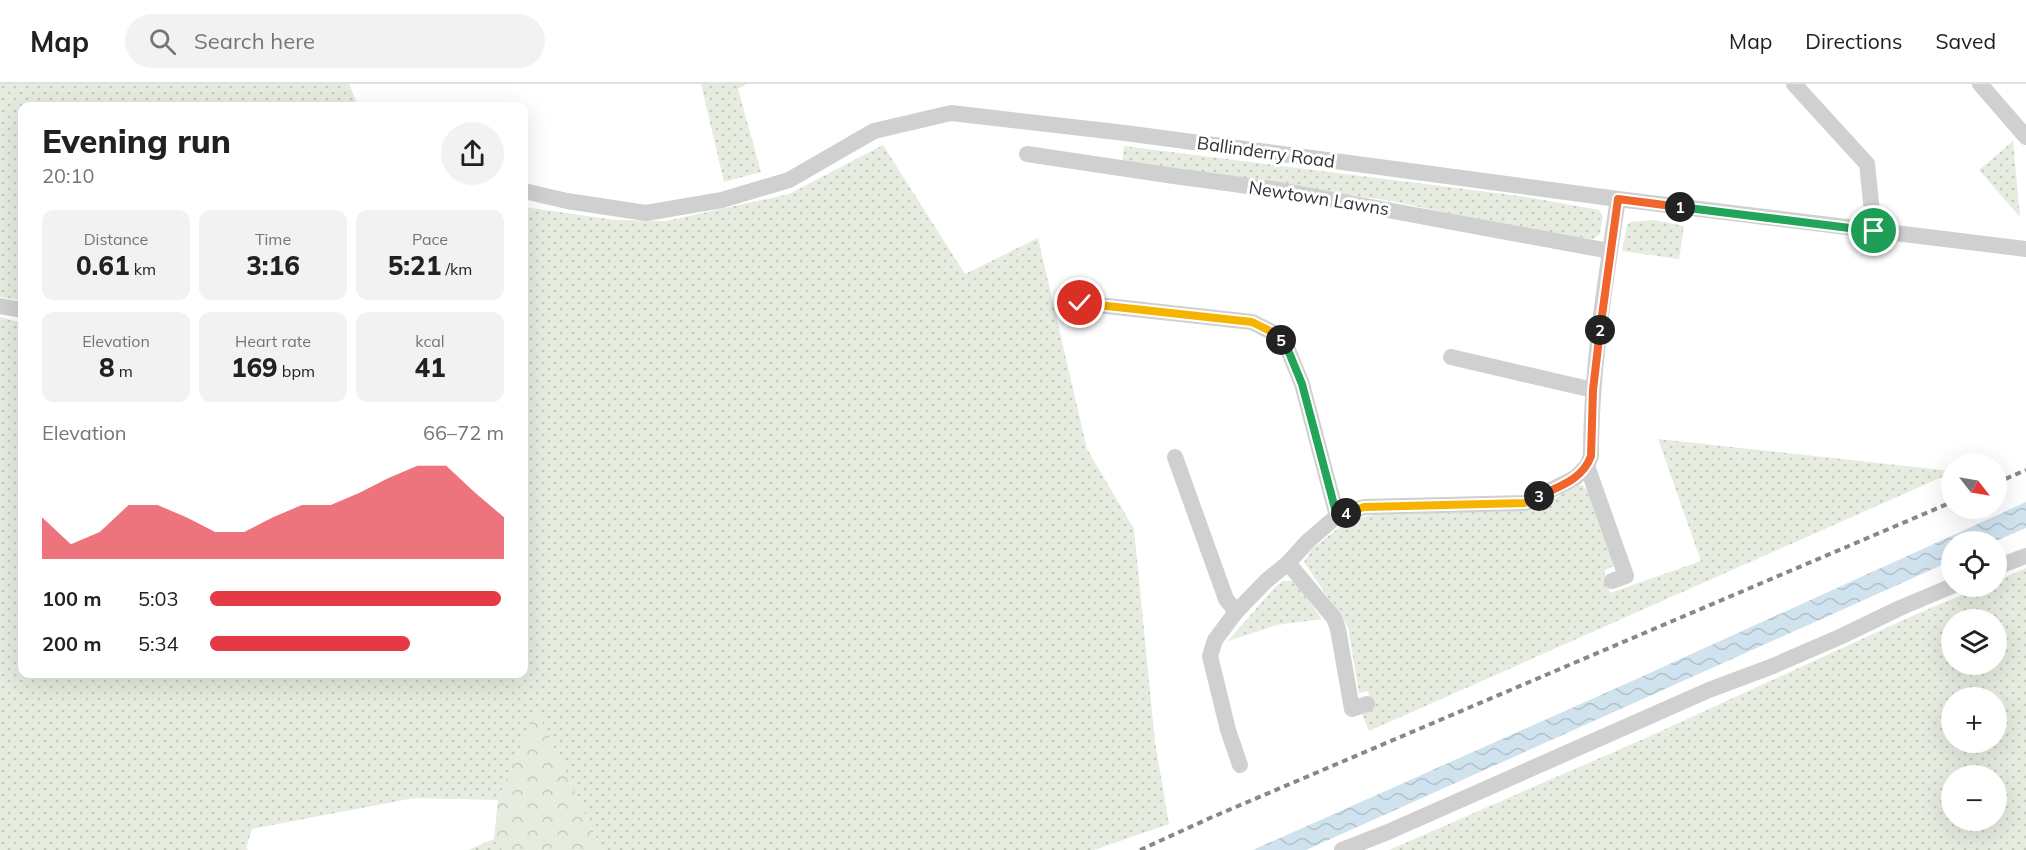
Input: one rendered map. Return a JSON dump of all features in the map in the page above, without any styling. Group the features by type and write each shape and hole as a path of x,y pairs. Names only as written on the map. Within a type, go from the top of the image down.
{"street":[{"path":"1794,84 1867,164 1874,231"},
{"path":"1980,84 2026,137"},
{"name":"Ballinderry Road","path":"528,192 567,201 646,213 722,200 789,180 874,131 951,113 2026,249"},
{"name":"Newtown Lawns","path":"1027,154 1279,190 1610,251"},
{"path":"1240,765 1228,730 1210,656 1215,640 1236,612 1266,581 1337,516 1364,507 1525,503 1575,478 1587,466 1591,456 1593,390 1618,199"},
{"path":"1080,303 1252,322 1272,332 1286,345 1302,384 1337,516"},
{"path":"0,306 18,308"},
{"path":"1451,357 1593,390"},
{"path":"1175,457 1226,599 1236,612"},
{"path":"1587,466 1626,576 1612,580"},
{"path":"2007,563 2026,556"},
{"path":"1288,563 1334,618 1352,709 1367,704"},
{"path":"1342,850 1388,832 1709,690 1773,666 1941,591"}],"green space":[{"path":"0,84 349,84 356,102 18,102 18,300 0,297"},
{"path":"701,84 747,84 738,89 761,172 724,182"},
{"path":"2013,141 2020,217 1979,170"},
{"path":"883,145 965,274 1038,238 1087,449 1134,529 1155,742 1169,824 1094,850 602,850 536,710 498,800 414,798 252,829 246,848 248,850 0,850 0,317 18,322 18,678 528,678 528,208 615,220 666,221 789,194"},
{"path":"1124,146 1527,197 1599,210 1603,216 1600,234 1593,239 1542,234 1392,201 1122,163"},
{"path":"1654,220 1684,226 1679,259 1622,251 1627,225 1631,222"},
{"path":"1658,439 1941,470 1941,477 1369,731 1362,714 1373,709 1368,691 1359,693 1348,627 1304,562 1312,549 1346,522 1375,514 1516,511 1552,501 1570,487 1582,485 1591,494 1615,565 1604,571 1610,593 1701,561"},
{"path":"2026,568 2026,850 1389,850 1648,737 1958,597 2007,597 2007,577"},
{"path":"1283,581 1294,581 1322,619 1277,625 1228,641 1275,587"},
{"path":"536,709 602,850 502,850 494,839 498,800"},
{"path":"494,839 502,850 468,850"}],"water":[{"path":"2026,502 2026,528 2007,536 2007,531 1962,531 1989,519 2007,519 2007,511"},
{"path":"1941,541 1941,565 1306,850 1253,850"}],"railway":[{"path":"2007,478 2026,470"},
{"path":"1140,850 1210,818 1941,507"}],"route":[{"path":"1080,303 1252,322 1272,332 1286,345 1302,384 1337,516 1364,507 1525,503 1575,478 1587,466 1591,456 1593,390 1618,199 1874,231"}]}
